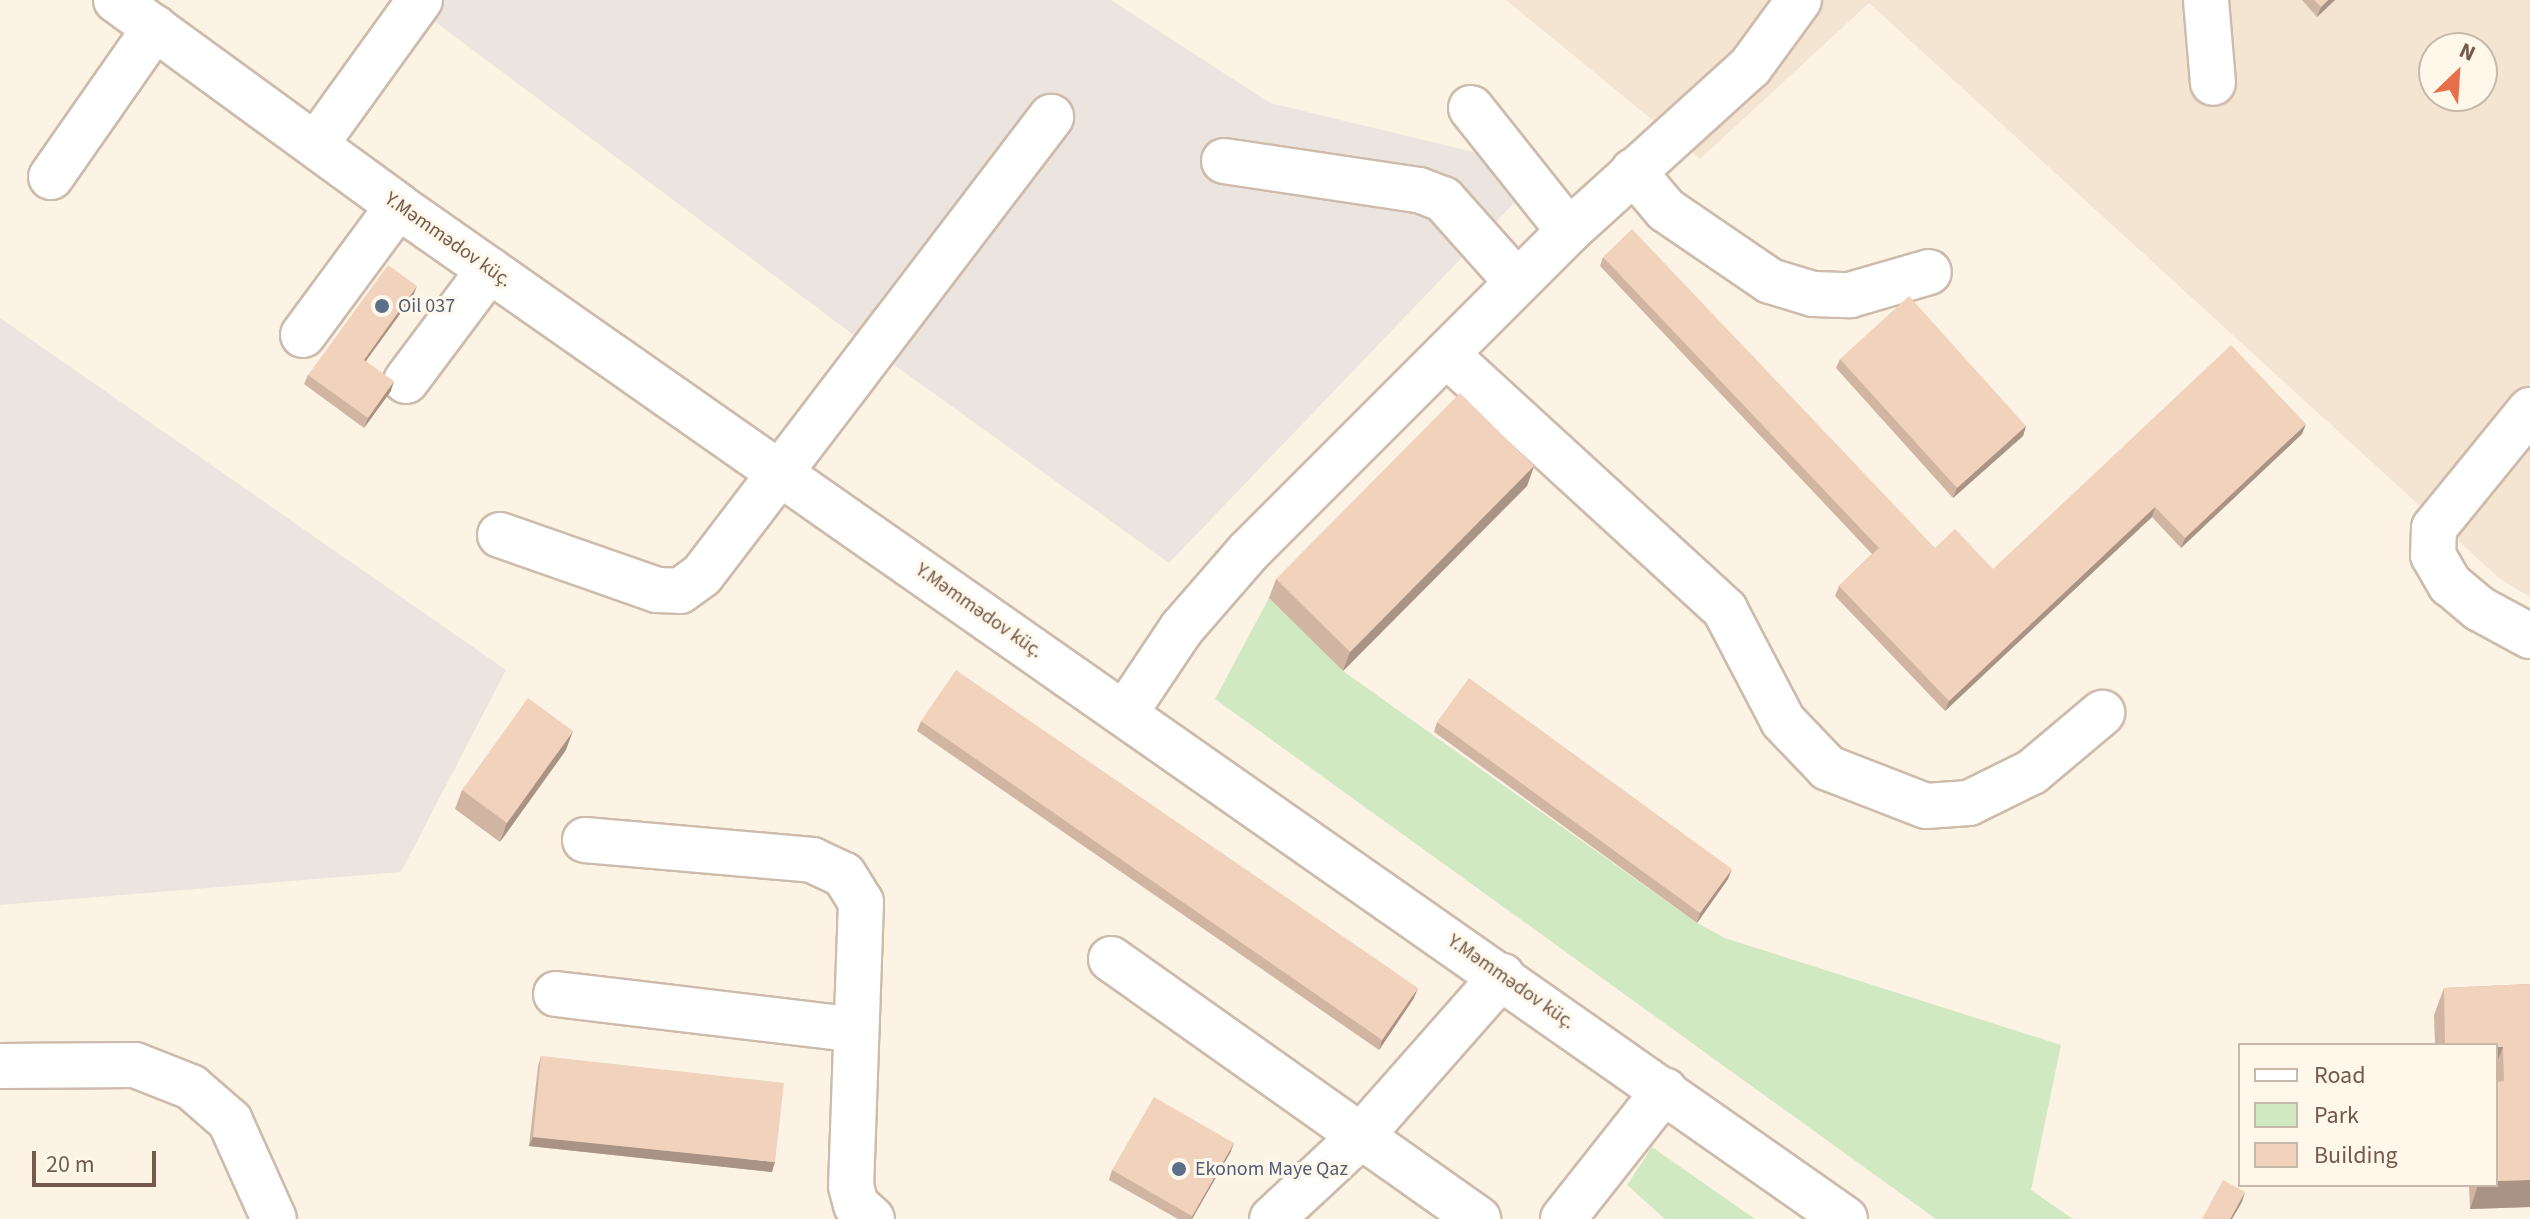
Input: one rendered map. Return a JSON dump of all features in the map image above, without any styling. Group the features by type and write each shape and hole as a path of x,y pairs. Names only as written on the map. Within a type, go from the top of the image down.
{"street":[{"name":"Y.Məmmədov küç.","path":"116,0 398,206 1665,1090 1845,1219"},
{"path":"316,144 420,0"},
{"path":"1125,713 1207,597 1569,231 1750,67 1799,0"},
{"path":"2206,0 2213,83"},
{"path":"51,177 155,28"},
{"path":"1471,108 1569,231"},
{"path":"500,535 657,590 680,591 702,575 782,474 1051,117"},
{"path":"1224,161 1419,190 1443,199 1517,282"},
{"path":"1633,171 1666,210 1770,281 1813,294 1850,295 1929,272"},
{"path":"303,335 398,206"},
{"path":"406,381 489,270"},
{"path":"1446,354 1725,610 1783,721 1828,768 1926,806 1969,803 2032,772 2102,713"},
{"path":"2530,410 2434,528 2433,555 2450,584 2480,609 2530,636"},
{"path":"585,840 812,860 844,875 861,902 851,1186 856,1205 872,1219"},
{"path":"1111,959 1478,1219"},
{"path":"1272,1219 1360,1137 1502,976"},
{"path":"556,994 856,1030"},
{"path":"0,1066 135,1065 191,1087 230,1121 274,1219"},
{"path":"1563,1219 1665,1090"},
{"path":"1742,1144 1807,1219"}],"shaded area":[{"path":"406,0 1111,0 1270,103 1482,154 1517,200 1169,563 875,351"},
{"path":"1506,0 2530,0 2530,597 2500,579 1869,3 1700,159"},
{"path":"0,318 506,670 401,872 0,905"}],"green space":[{"path":"1269,598 1343,671 1697,923 1725,938 2061,1045 2031,1190 2073,1219 1936,1219 1215,699"},
{"path":"1652,1147 1755,1219 1665,1219 1627,1185"}],"building":[{"path":"2314,0 2328,0 2321,7"},
{"path":"1632,229 1935,548 1955,529 1993,569 2231,345 2306,424 2185,538 2155,507 1949,701 1839,586 1879,548 1603,257"},
{"path":"388,265 417,286 364,360 394,381 368,418 308,375"},
{"path":"1909,296 2026,426 1957,488 1840,359"},
{"path":"1460,393 1534,466 1350,652 1276,579"},
{"path":"956,670 1418,988 1382,1040 921,721"},
{"path":"1469,678 1732,869 1700,913 1437,722"},
{"path":"528,698 573,731 507,823 462,790"},
{"path":"2530,984 2530,1180 2498,1181 2498,1082 2504,1081 2503,1047 2498,1047 2498,1043 2445,1043 2444,988"},
{"path":"541,1056 784,1083 775,1162 533,1137"},
{"path":"1154,1097 1234,1143 1192,1216 1112,1170"},
{"path":"2223,1180 2245,1192 2230,1219 2202,1219"}],"place":[{"name":"Oil 037","path":"382,306"},
{"name":"Ekonom Maye Qaz","path":"1179,1169"}]}
